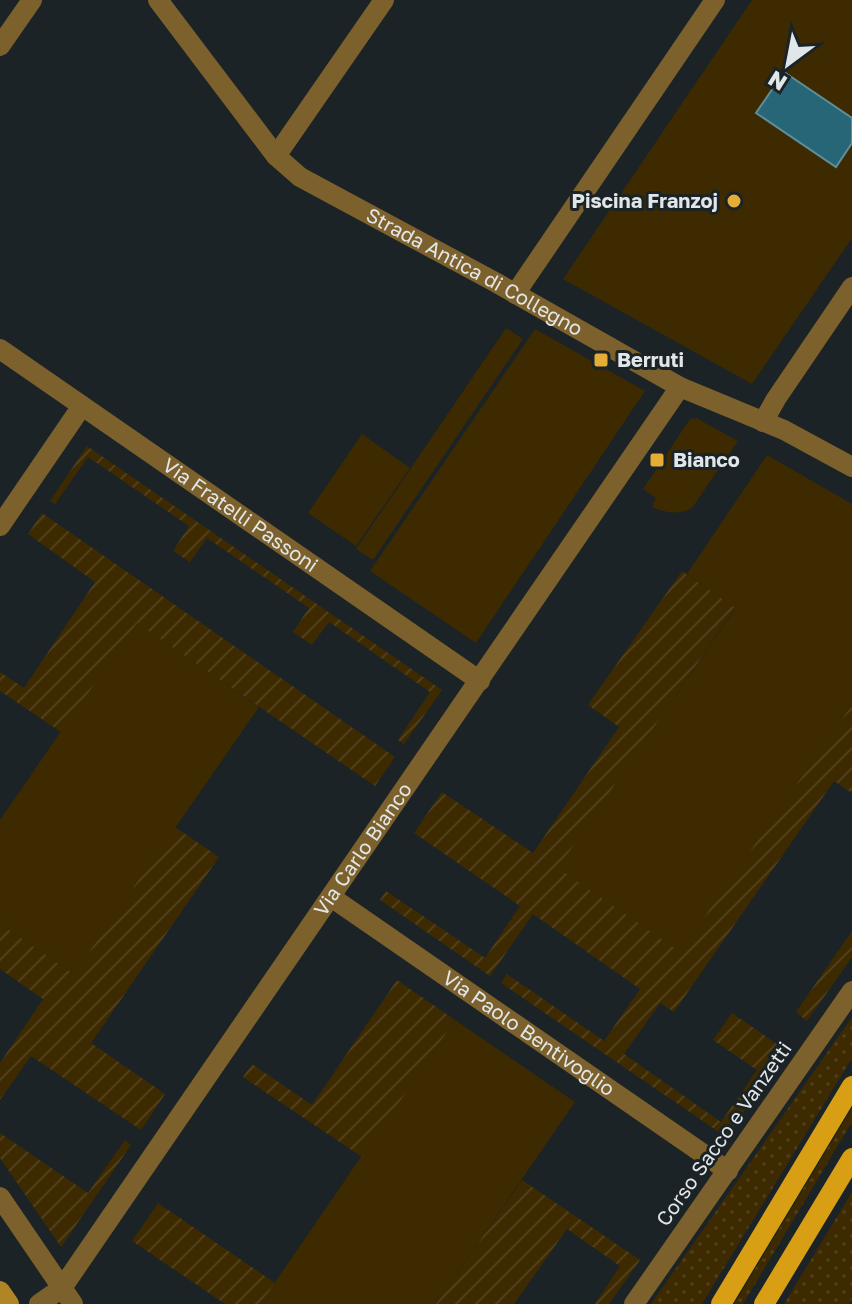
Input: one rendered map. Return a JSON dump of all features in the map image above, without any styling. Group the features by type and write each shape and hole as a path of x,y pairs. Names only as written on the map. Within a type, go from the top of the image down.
{"main road":[{"path":"721,1304 852,1086"},
{"path":"764,1304 852,1158"}],"street":[{"path":"0,46 32,0"},
{"name":"Strada Antica di Collegno","path":"158,0 276,156 300,177 680,387 784,430 852,467"},
{"path":"276,156 384,0"},
{"path":"515,294 715,0"},
{"path":"763,422 852,287"},
{"name":"Via Fratelli Passoni","path":"0,349 480,681"},
{"name":"Via Carlo Bianco","path":"39,1304 68,1296 331,897 680,387"},
{"path":"0,526 82,406"},
{"name":"Via Paolo Bentivoglio","path":"331,897 728,1171"},
{"name":"Corso Sacco e Vanzetti","path":"634,1304 852,991"},
{"path":"0,1197 68,1296"},
{"path":"0,1291 9,1304"}],"shaded area":[{"name":"Piscina Franzoj","path":"752,0 852,0 852,238 752,384 563,279"},
{"path":"506,328 523,339 373,560 356,549"},
{"path":"535,329 645,391 476,643 370,571"},
{"path":"696,418 738,441 692,508 672,512 652,507 656,498 643,489 690,419"},
{"path":"362,434 410,468 356,546 308,513"},
{"path":"87,446 442,690 404,744 398,740 430,692 329,622 312,645 293,632 309,608 207,538 190,562 173,551 189,526 88,457 55,504 50,501"},
{"path":"767,455 852,504 852,705 680,953 557,868 735,609 687,574"},
{"path":"42,513 395,757 375,786 137,623 61,732 0,691 0,672 24,688 95,582 28,534"},
{"path":"682,571 735,608 558,868 680,952 852,705 852,793 834,781 674,1012 660,1003 624,1054 721,1122 757,1070 713,1040 732,1013 787,1051 726,1137 501,983 507,974 604,1041 640,989 533,914 490,976 380,900 386,891 485,958 520,906 414,833 442,792 533,853 619,727 588,705"},
{"path":"136,622 259,707 74,974 0,924 0,820"},
{"path":"175,827 219,857 91,1043 165,1094 141,1130 31,1056 0,1100 0,1063 43,999 0,969 0,924 74,974"},
{"path":"852,931 852,957 807,1021 796,1012"},
{"path":"397,980 455,1020 362,1157 243,1077 252,1064 312,1105"},
{"path":"852,1017 852,1058 702,1304 651,1304"},
{"path":"455,1020 575,1102 436,1304 260,1304"},
{"path":"852,1108 852,1122 743,1304 734,1304"},
{"path":"0,1133 88,1193 125,1140 131,1145 61,1247 0,1158"},
{"path":"522,1180 640,1260 609,1304 595,1304 620,1266 567,1229 514,1304 436,1304"},
{"path":"852,1192 852,1299 849,1304 784,1304"},
{"path":"158,1203 275,1283 260,1304 225,1304 132,1241"}],"water":[{"path":"784,72 852,118 852,143 836,167 756,113"}],"place":[{"name":"Piscina Franzoj","path":"734,201"},
{"name":"Berruti","path":"601,360"},
{"name":"Bianco","path":"657,460"}]}
